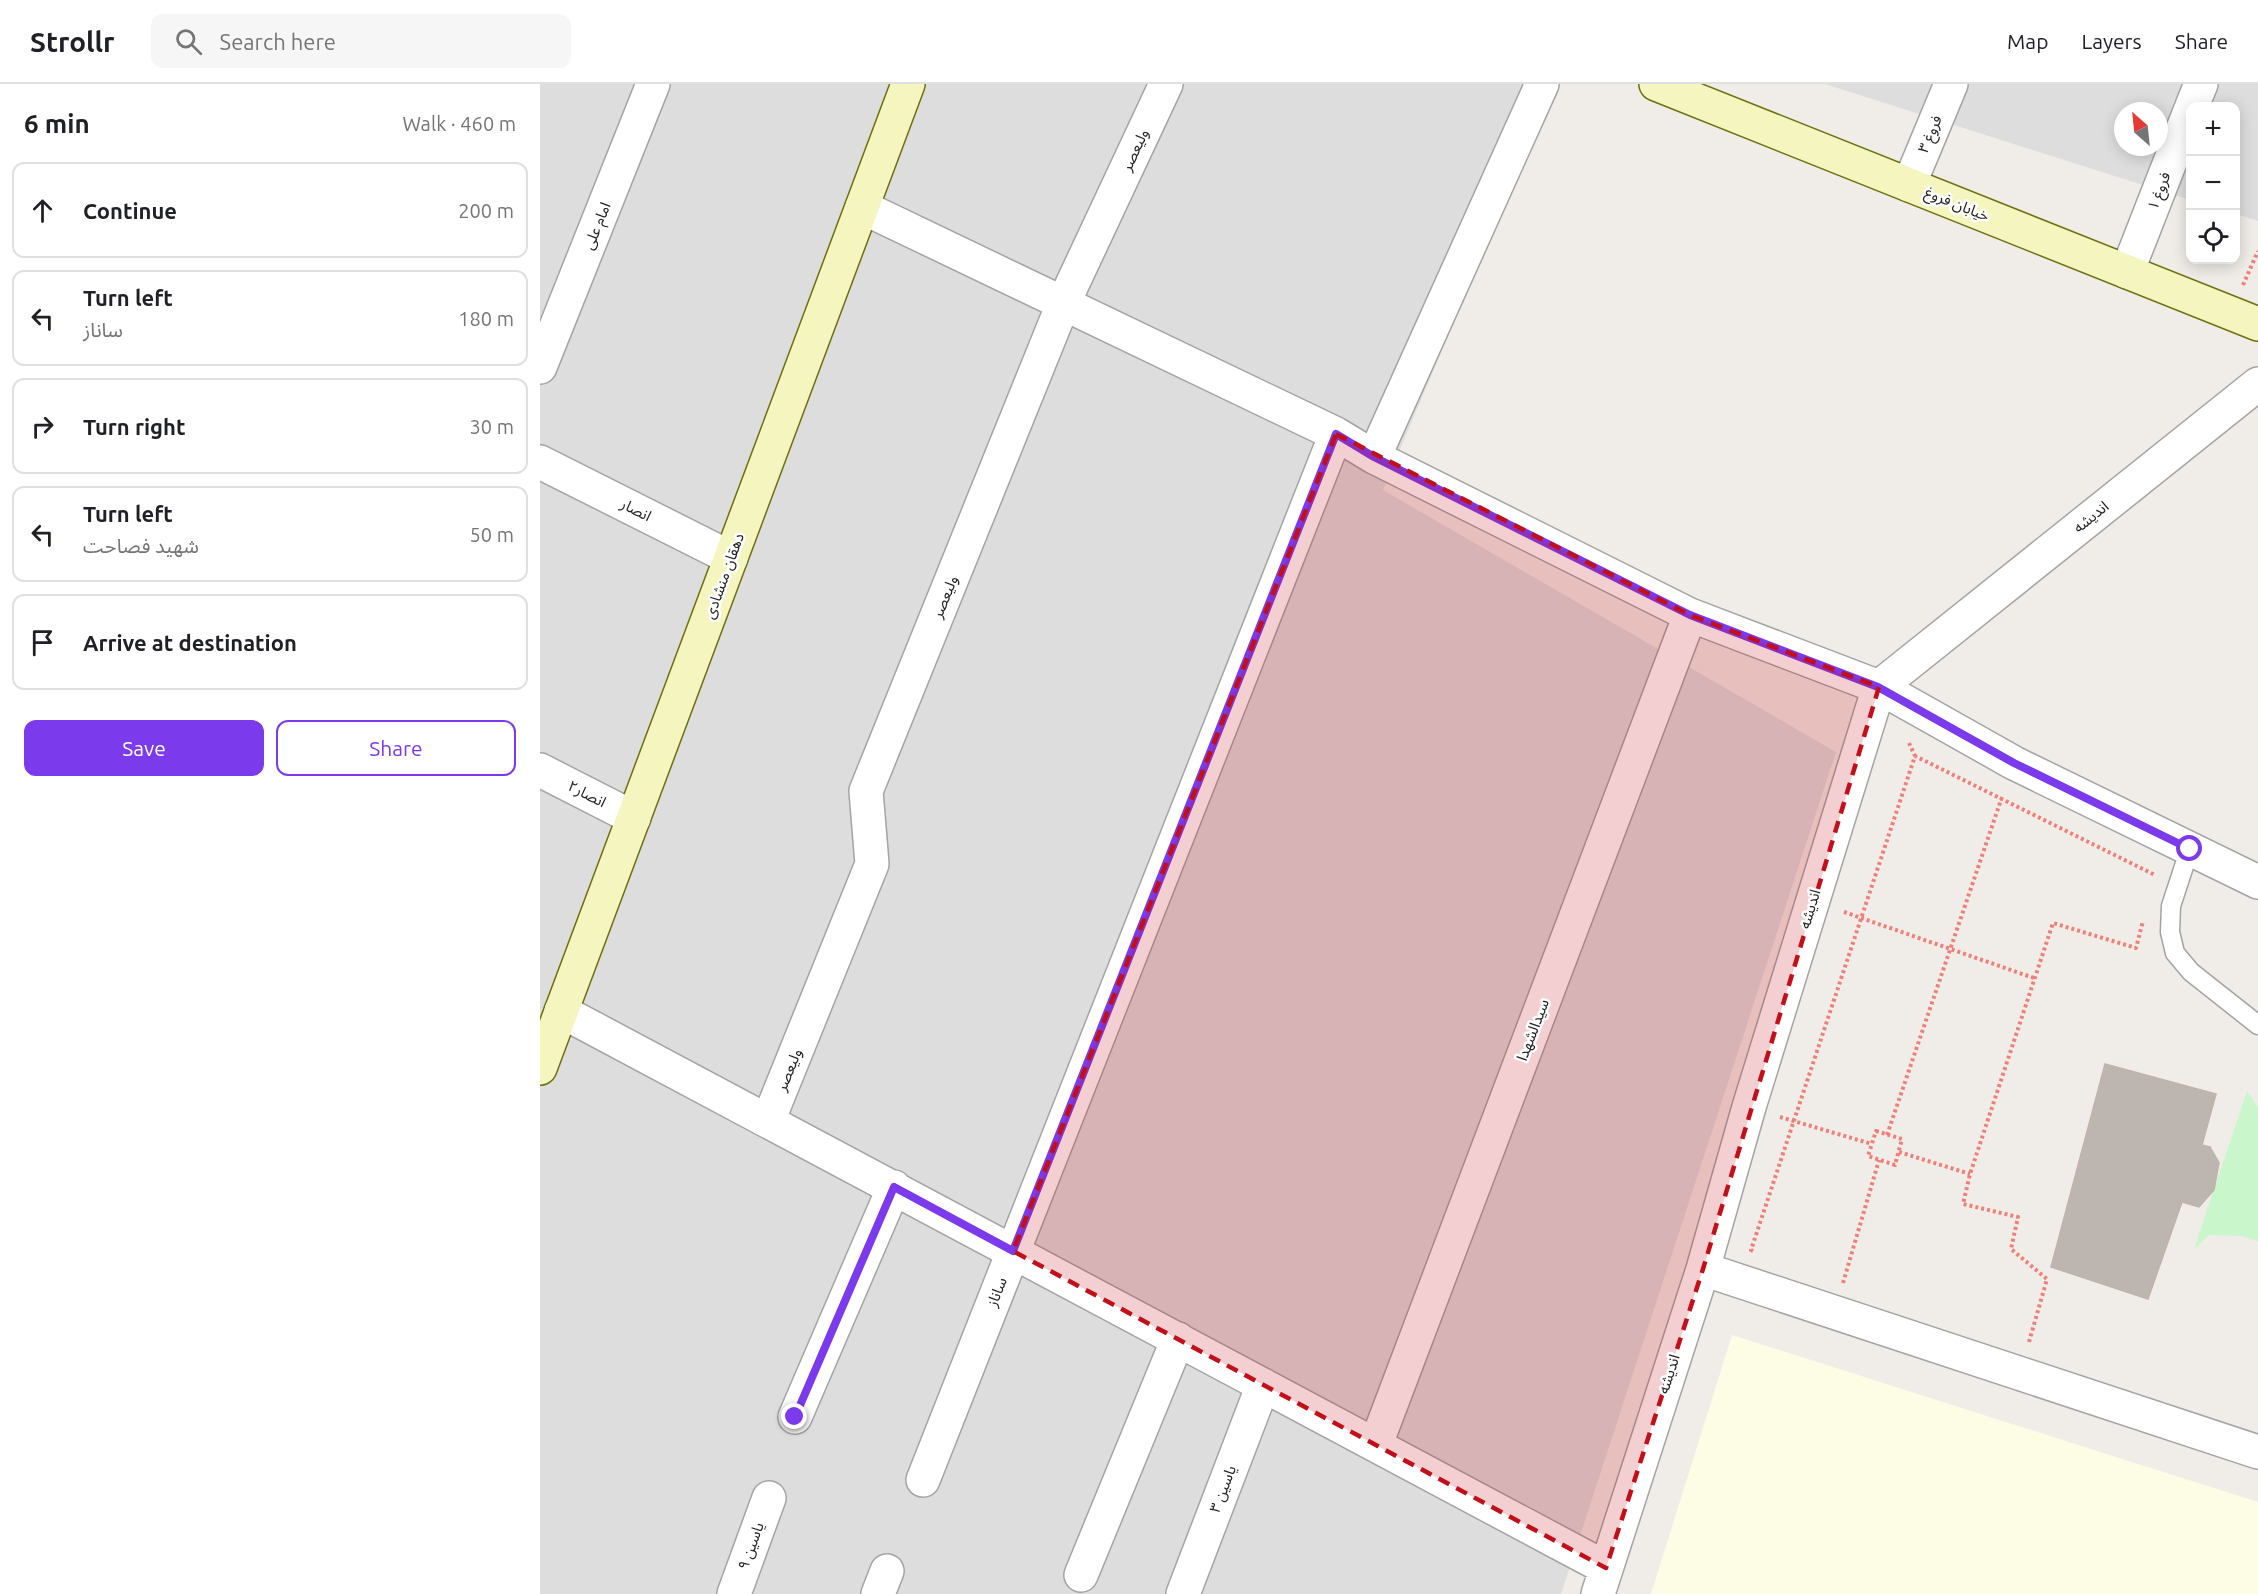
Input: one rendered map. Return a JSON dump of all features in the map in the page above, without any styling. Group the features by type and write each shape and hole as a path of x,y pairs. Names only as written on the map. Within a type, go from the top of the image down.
{"street":[{"name":"دهقان منشادی","path":"540,1068 908,84"},
{"name":"ولیعصر","path":"768,1121 872,864 867,791 1063,304 1166,84"},
{"path":"1374,457 1542,84"},
{"name":"خیابان فروغ","path":"1656,84 2258,324"},
{"name":"فروغ ۳","path":"1909,185 1951,84"},
{"path":"2194,102 2201,84"},
{"name":"امام علی","path":"540,367 645,86"},
{"name":"فروغ ۱","path":"2127,272 2186,121"},
{"path":"862,207 1336,434 1374,457 1690,615 1878,687 2014,763 2258,882"},
{"name":"اندیشه","path":"1602,1581 1703,1269 1749,1107 1878,687 2258,384"},
{"name":"ساناز","path":"923,1480 1336,434"},
{"name":"انصار","path":"540,462 731,558"},
{"name":"سیدالشهدا","path":"1376,1444 1690,615"},
{"name":"انصار۲","path":"540,770 634,818"},
{"path":"561,1011 1376,1444 1602,1581"},
{"path":"795,1417 894,1187"},
{"path":"1703,1269 1835,1312 2025,1358 2258,1452"},
{"path":"1081,1575 1178,1339"},
{"name":"یاسین ۳","path":"1183,1594 1263,1384"},
{"name":"یاسین ۹","path":"734,1594 769,1498"}],"lane":[{"path":"2190,849 2171,906 2170,932 2175,953 2191,972 2258,1025"}],"path":[{"path":"1761,1254 1751,1250 1915,756 2156,875"},
{"path":"1887,1135 2014,763"},
{"path":"2153,885 2156,875 2190,849"},
{"path":"1812,902 2034,978"},
{"path":"2025,1358 2047,1279 2011,1249 2018,1217 1963,1204 1970,1174 2053,923 2136,948 2144,916"},
{"path":"1749,1107 1872,1144"},
{"path":"1876,1131 1902,1139 1895,1165 1868,1156 1872,1144 1876,1131"},
{"path":"1899,1152 1970,1174"},
{"path":"1835,1312 1879,1160"},
{"path":"1833,1278 1854,1285"},
{"path":"2018,1339 2025,1358"}],"highlighted area":[{"path":"1336,434 1690,615 1879,687 1703,1269 1606,1568 1013,1251"}],"shaded area":[{"path":"540,84 1554,84 1383,490 1836,752 1561,1594 540,1594"},
{"path":"1825,84 2258,84 2258,221 2240,215 2240,102 2186,102 2186,199"},
{"path":"1732,1335 2258,1502 2258,1594 1651,1594"}],"green space":[{"path":"2247,1091 2258,1107 2258,1241 2241,1236 2209,1235 2194,1249"}],"building":[{"path":"2105,1064 2216,1094 2202,1145 2210,1147 2219,1163 2214,1190 2199,1207 2182,1202 2148,1299 2051,1267"}],"route":[{"path":"795,1417 894,1187 1013,1251 1336,434 1374,457 1690,615 1878,687 2014,763 2190,849"}]}
